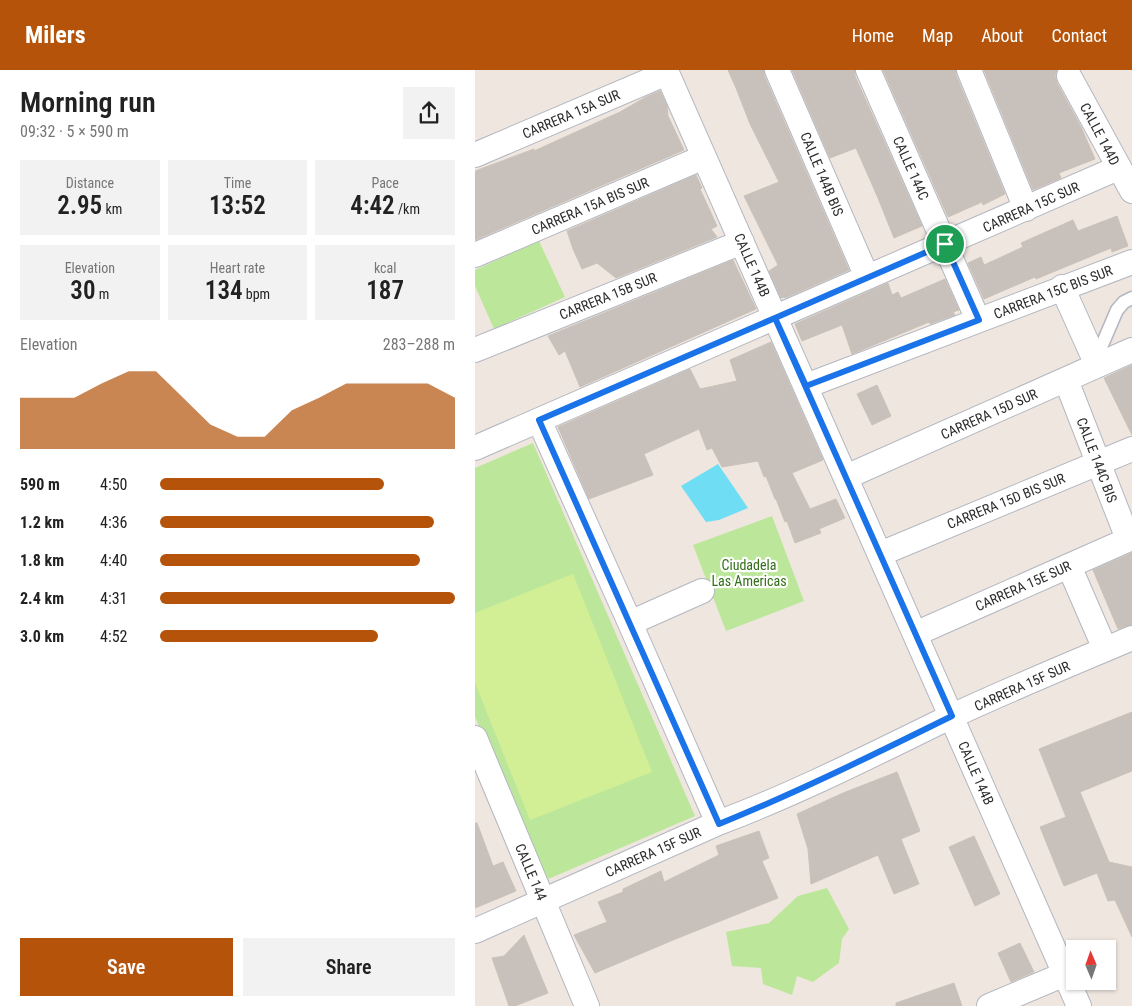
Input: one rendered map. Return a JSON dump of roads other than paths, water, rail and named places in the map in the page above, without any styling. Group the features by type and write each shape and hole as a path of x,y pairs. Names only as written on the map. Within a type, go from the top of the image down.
{"street":[{"name":"CALLE 144B BIS","path":"777,70 867,278"},
{"name":"CALLE 144C","path":"869,70 979,320"},
{"path":"969,70 1026,208"},
{"name":"CARRERA 15A SUR","path":"475,155 666,71"},
{"name":"CALLE 144B","path":"666,71 1079,1006"},
{"name":"CALLE 144D","path":"1069,76 1132,191"},
{"name":"CARRERA 15A BIS SUR","path":"475,255 704,157"},
{"name":"CARRERA 15C SUR","path":"475,448 1118,168"},
{"name":"CARRERA 15B SUR","path":"475,350 742,242"},
{"name":"CARRERA 15C BIS SUR","path":"806,386 1062,287 1132,262"},
{"path":"1062,287 1094,360"},
{"name":"CARRERA 15D SUR","path":"845,477 1066,380 1094,360 1132,350"},
{"name":"CALLE 144C BIS","path":"1066,380 1098,464 1130,539"},
{"path":"539,420 719,824"},
{"name":"CARRERA 15D BIS SUR","path":"880,554 1132,449"},
{"name":"CARRERA 15E SUR","path":"915,634 1130,539"},
{"path":"1069,566 1105,649"},
{"path":"630,623 702,591"},
{"name":"CARRERA 15F SUR","path":"475,930 751,811 877,754 952,716 1132,638"},
{"name":"CALLE 144","path":"475,738 587,1006"},
{"path":"989,1006 1065,974"}],"lane":[{"path":"1094,360 1117,310 1124,302 1132,298"}],"water":[{"path":"718,464 748,508 719,520 706,522 681,486"}],"park label":[{"name":"Ciudadela Las Americas","path":"749,574"}]}
